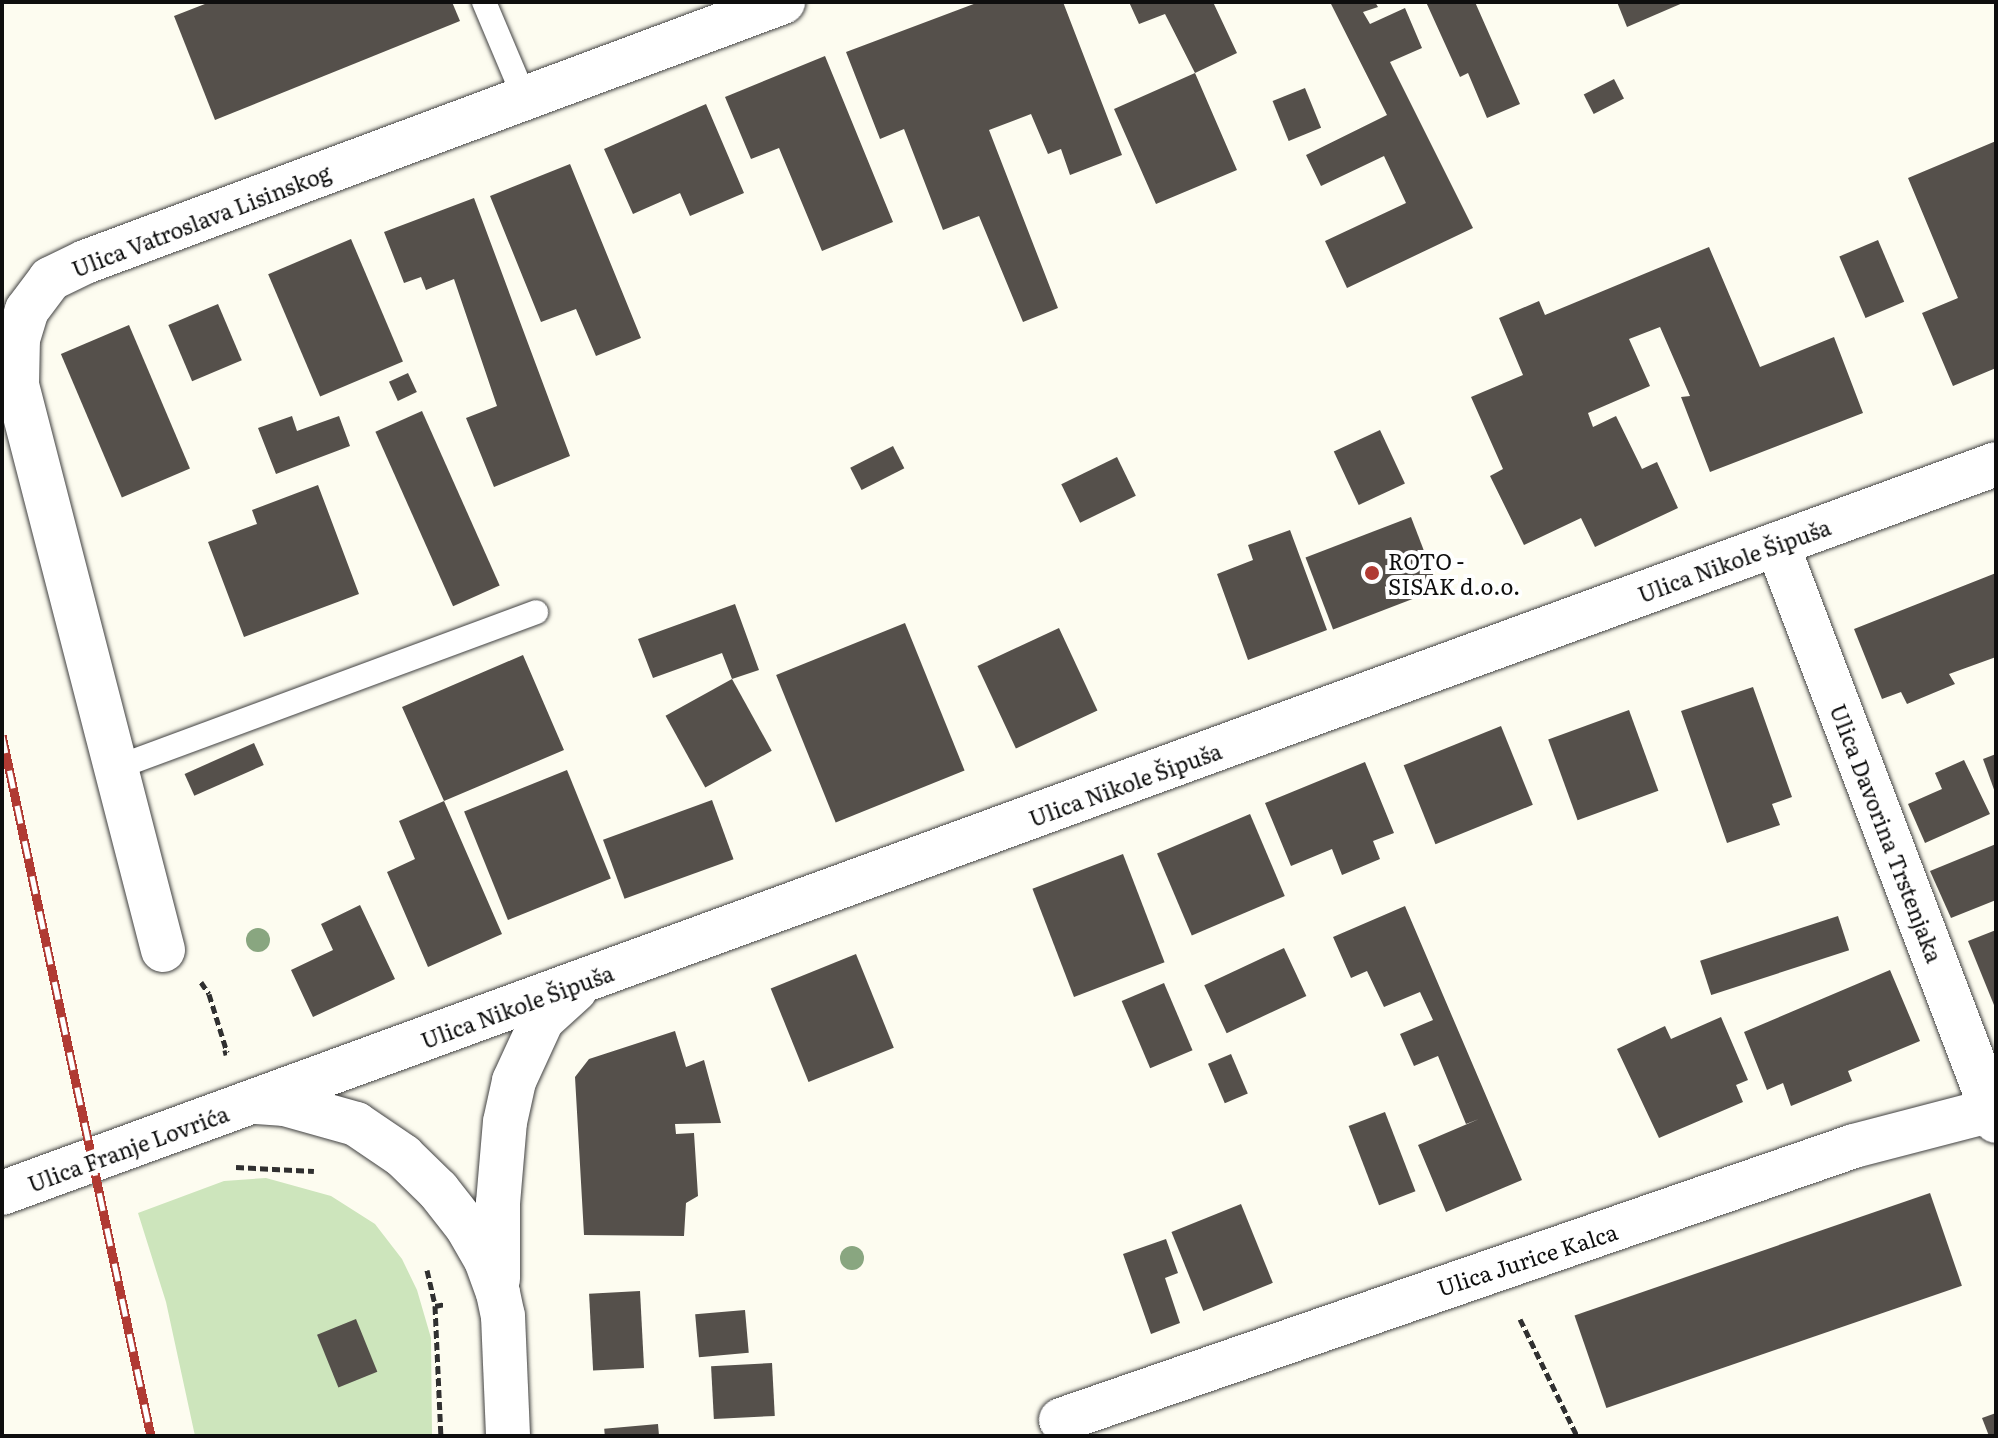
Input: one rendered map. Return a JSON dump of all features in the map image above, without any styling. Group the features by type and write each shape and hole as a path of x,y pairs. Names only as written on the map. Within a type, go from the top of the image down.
{"street":[{"name":"Ulica Vatroslava Lisinskog","path":"163,950 17,385 18,339 27,310 50,279 85,262 783,2"},
{"name":"Ulica Nikole Šipuša","path":"254,1102 1996,464"},
{"name":"Ulica Davorina Trstenjaka","path":"1777,544 1995,1113"},
{"path":"508,1436 498,1293 498,1203 505,1122 525,1049 542,1020 585,981"},
{"path":"254,1102 285,1104 356,1124 403,1156 438,1190 467,1227 486,1260 498,1293"},
{"name":"Ulica Franje Lovrića","path":"2,1193 254,1102"},
{"name":"Ulica Jurice Kalca","path":"1061,1420 1854,1146 1995,1113"}],"lane":[{"path":"484,2 525,99"},
{"path":"115,768 536,612"}],"path":[{"path":"163,950 185,959 209,994 227,1052"},
{"path":"221,1167 318,1171"},
{"path":"426,1264 435,1306 441,1436"},
{"path":"1496,1272 1577,1436"},
{"path":"435,1306 498,1293"}],"green space":[{"path":"266,1178 331,1196 375,1224 402,1259 417,1290 431,1338 432,1436 195,1436 166,1302 138,1213 224,1181"}],"building":[{"path":"210,2 452,2 460,21 215,120 174,16"},
{"path":"979,2 1063,2 1122,155 1070,175 1061,149 1048,154 1031,114 989,130 1058,308 1023,322 979,216 943,230 904,129 880,139 846,52"},
{"path":"1129,2 1213,2 1237,53 1195,73 1165,14 1139,24"},
{"path":"1330,2 1375,2 1378,7 1363,12 1370,24 1405,8 1422,48 1390,62 1473,228 1347,288 1325,241 1406,203 1384,156 1321,186 1306,155 1387,115"},
{"path":"1426,2 1475,2 1520,104 1487,118 1468,73 1460,77"},
{"path":"1617,2 1685,2 1627,27"},
{"path":"825,56 893,222 822,251 779,148 751,159 725,97"},
{"path":"1195,73 1237,170 1156,204 1114,109"},
{"path":"1614,79 1624,99 1594,114 1584,94"},
{"path":"1305,88 1321,128 1289,141 1273,101"},
{"path":"706,104 744,193 690,216 680,193 633,214 604,149"},
{"path":"1996,141 1996,368 1953,386 1922,313 1958,298 1908,178"},
{"path":"570,164 641,338 596,356 576,309 541,322 490,196"},
{"path":"474,198 570,456 494,487 466,418 497,406 454,279 426,290 421,277 404,283 384,232"},
{"path":"351,239 403,361 320,397 268,274"},
{"path":"1878,240 1904,302 1866,318 1839,256"},
{"path":"1709,247 1760,367 1834,337 1863,413 1710,472 1681,397 1690,396 1660,327 1629,339 1650,386 1588,413 1593,427 1616,416 1642,469 1657,462 1678,508 1595,547 1581,518 1524,545 1490,476 1503,469 1471,397 1523,375 1499,318 1539,301 1545,315"},
{"path":"218,304 242,360 192,381 168,325"},
{"path":"129,325 190,469 122,498 61,354"},
{"path":"408,373 417,392 398,401 389,382"},
{"path":"422,411 500,585 453,606 375,432"},
{"path":"292,416 297,431 339,416 350,446 276,474 258,428"},
{"path":"1380,430 1405,483 1359,505 1334,452"},
{"path":"893,446 904,468 862,490 850,468"},
{"path":"1117,457 1136,496 1080,523 1061,484"},
{"path":"318,485 359,594 244,637 208,542 257,524 252,510"},
{"name":"ROTO - SISAK d.o.o.","path":"1411,517 1439,589 1333,629 1306,557"},
{"path":"1290,530 1327,630 1248,660 1217,574 1253,560 1248,545"},
{"path":"1996,573 1996,657 1949,674 1955,684 1907,704 1901,692 1882,699 1854,629"},
{"path":"735,604 759,670 732,679 722,653 653,678 638,639"},
{"path":"905,623 965,770 836,822 776,675"},
{"path":"1059,628 1097,710 1016,749 977,666"},
{"path":"523,655 564,750 444,801 402,707"},
{"path":"732,679 772,751 705,788 666,716"},
{"path":"1753,687 1792,797 1772,804 1780,825 1727,843 1681,711"},
{"path":"1629,710 1658,791 1578,820 1548,739"},
{"path":"1501,726 1533,805 1435,844 1404,765"},
{"path":"254,743 264,765 194,796 185,774"},
{"path":"1996,754 1996,795 1983,759"},
{"path":"1964,760 1990,814 1925,843 1908,804 1942,789 1935,773"},
{"path":"1365,762 1394,833 1373,841 1380,859 1342,875 1332,849 1291,866 1265,803"},
{"path":"567,770 611,878 508,920 464,812"},
{"path":"712,800 734,859 625,899 603,840"},
{"path":"444,801 502,934 428,967 387,872 415,859 399,821"},
{"path":"1250,814 1285,896 1192,935 1157,853"},
{"path":"1996,844 1996,900 1951,918 1930,871"},
{"path":"1123,854 1165,962 1074,997 1032,889"},
{"path":"360,905 395,979 313,1017 291,970 333,950 321,924"},
{"path":"1405,906 1522,1180 1446,1212 1418,1145 1479,1119 1466,1124 1438,1056 1414,1066 1400,1034 1433,1020 1420,992 1384,1007 1367,971 1351,978 1333,937"},
{"path":"1838,916 1849,950 1711,995 1700,961"},
{"path":"1996,930 1996,1010 1968,941"},
{"path":"1284,948 1306,996 1227,1033 1204,985"},
{"path":"856,954 894,1048 809,1082 771,988"},
{"path":"1890,970 1920,1041 1848,1071 1852,1081 1791,1106 1783,1083 1767,1090 1744,1032"},
{"path":"1164,983 1193,1050 1150,1068 1122,1001"},
{"path":"1721,1017 1748,1080 1736,1085 1743,1102 1659,1138 1617,1049 1665,1026 1671,1039"},
{"path":"675,1031 686,1067 704,1060 721,1123 675,1124 676,1134 694,1133 698,1196 686,1203 684,1236 584,1235 575,1077 589,1059"},
{"path":"1231,1054 1248,1094 1225,1103 1208,1064"},
{"path":"1385,1112 1415,1191 1379,1205 1349,1126"},
{"path":"1930,1193 1962,1286 1606,1408 1574,1315"},
{"path":"1241,1204 1273,1283 1203,1311 1171,1232"},
{"path":"1166,1239 1178,1273 1165,1278 1180,1323 1151,1334 1123,1254"},
{"path":"640,1291 644,1368 593,1371 589,1294"},
{"path":"745,1310 749,1353 699,1357 695,1314"},
{"path":"356,1319 377,1372 338,1388 317,1335"},
{"path":"772,1363 775,1416 714,1419 711,1366"},
{"path":"1996,1413 1996,1436 1989,1436 1982,1418"},
{"path":"658,1424 659,1436 605,1436 604,1429"}],"railway":[{"path":"2,735 151,1436"}],"place":[{"name":"ROTO - SISAK d.o.o.","path":"1372,573"}]}
